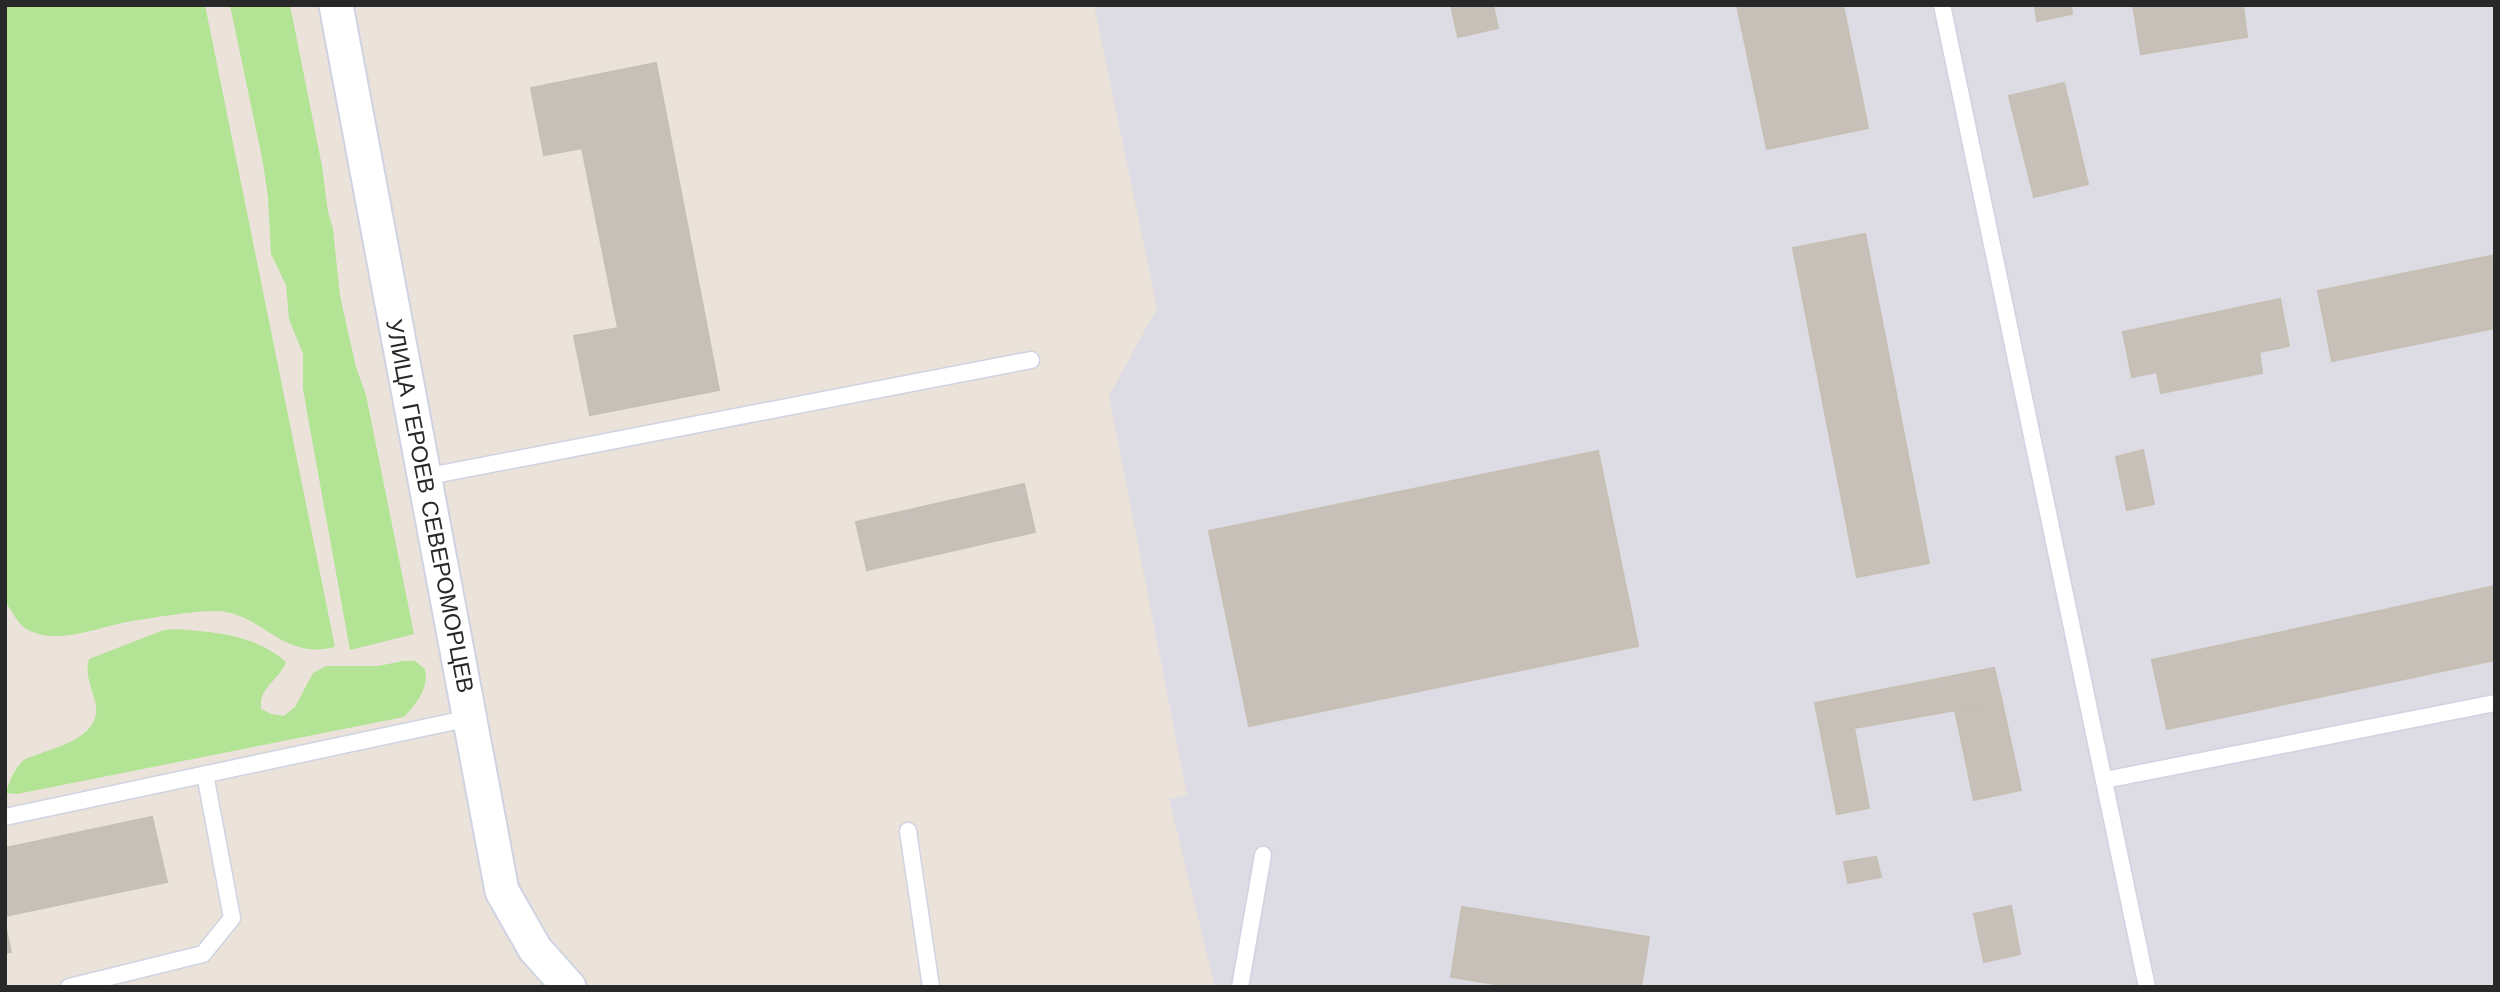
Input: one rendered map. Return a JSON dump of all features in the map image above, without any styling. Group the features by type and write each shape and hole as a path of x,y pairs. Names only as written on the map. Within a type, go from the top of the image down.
{"street":[{"name":"УЛИЦА ГЕРОЕВ СЕВЕРОМОРЦЕВ","path":"336,5 502,891 535,949 569,987"}],"lane":[{"path":"1942,5 2147,987"},
{"path":"424,477 1031,360"},
{"path":"2105,780 2495,703"},
{"path":"5,817 470,718"},
{"path":"69,987 203,954 232,918 205,774"},
{"path":"908,831 931,987"},
{"path":"1240,987 1263,855"}],"shaded area":[{"path":"1094,5 2495,5 2495,987 1215,987 1169,799 1187,795 1109,396 1157,308"}],"green space":[{"path":"5,5 205,5 335,647 299,647 244,618 212,611 132,621 67,636 53,636 28,630 21,625 5,601"},
{"path":"230,5 290,5 333,229 340,296 356,367 366,395 414,634 350,650 303,388 303,354 289,319 286,285 271,254 263,163"},
{"path":"164,630 235,636 261,646 286,662 266,689 261,701 261,709 271,714 284,716 295,707 313,673 326,666 378,666 415,661 425,669 424,689 404,717 17,794 6,793 13,775 24,760 78,738 94,721 96,706 88,676 89,659"}],"building":[{"path":"1451,5 1493,5 1498,28 1458,37"},
{"path":"1737,5 1843,5 1868,128 1767,149"},
{"path":"2035,5 2071,5 2072,14 2037,21"},
{"path":"2133,5 2243,5 2247,37 2141,54"},
{"path":"656,63 719,390 590,415 574,336 618,328 582,148 544,155 531,88"},
{"path":"2064,83 2088,184 2034,197 2009,96"},
{"path":"1865,234 1929,563 1857,577 1793,248"},
{"path":"2495,255 2495,328 2332,361 2318,291"},
{"path":"2280,299 2289,346 2259,352 2262,373 2161,393 2157,372 2132,377 2123,332"},
{"path":"2143,450 2154,504 2127,510 2116,457"},
{"path":"1598,451 1638,646 1249,726 1209,531"},
{"path":"1024,484 1035,532 867,570 856,522"},
{"path":"2495,586 2495,660 2167,729 2152,660"},
{"path":"1994,668 2002,702 1854,728 1869,808 1837,814 1815,703"},
{"path":"2002,702 2021,790 1974,800 1955,710"},
{"path":"152,817 167,882 5,916 5,848"},
{"path":"1876,857 1881,877 1848,883 1844,862"},
{"path":"2011,906 2020,954 1984,962 1974,914"},
{"path":"1462,907 1649,937 1641,987 1514,987 1451,977"},
{"path":"5,925 11,952 5,953"}]}
